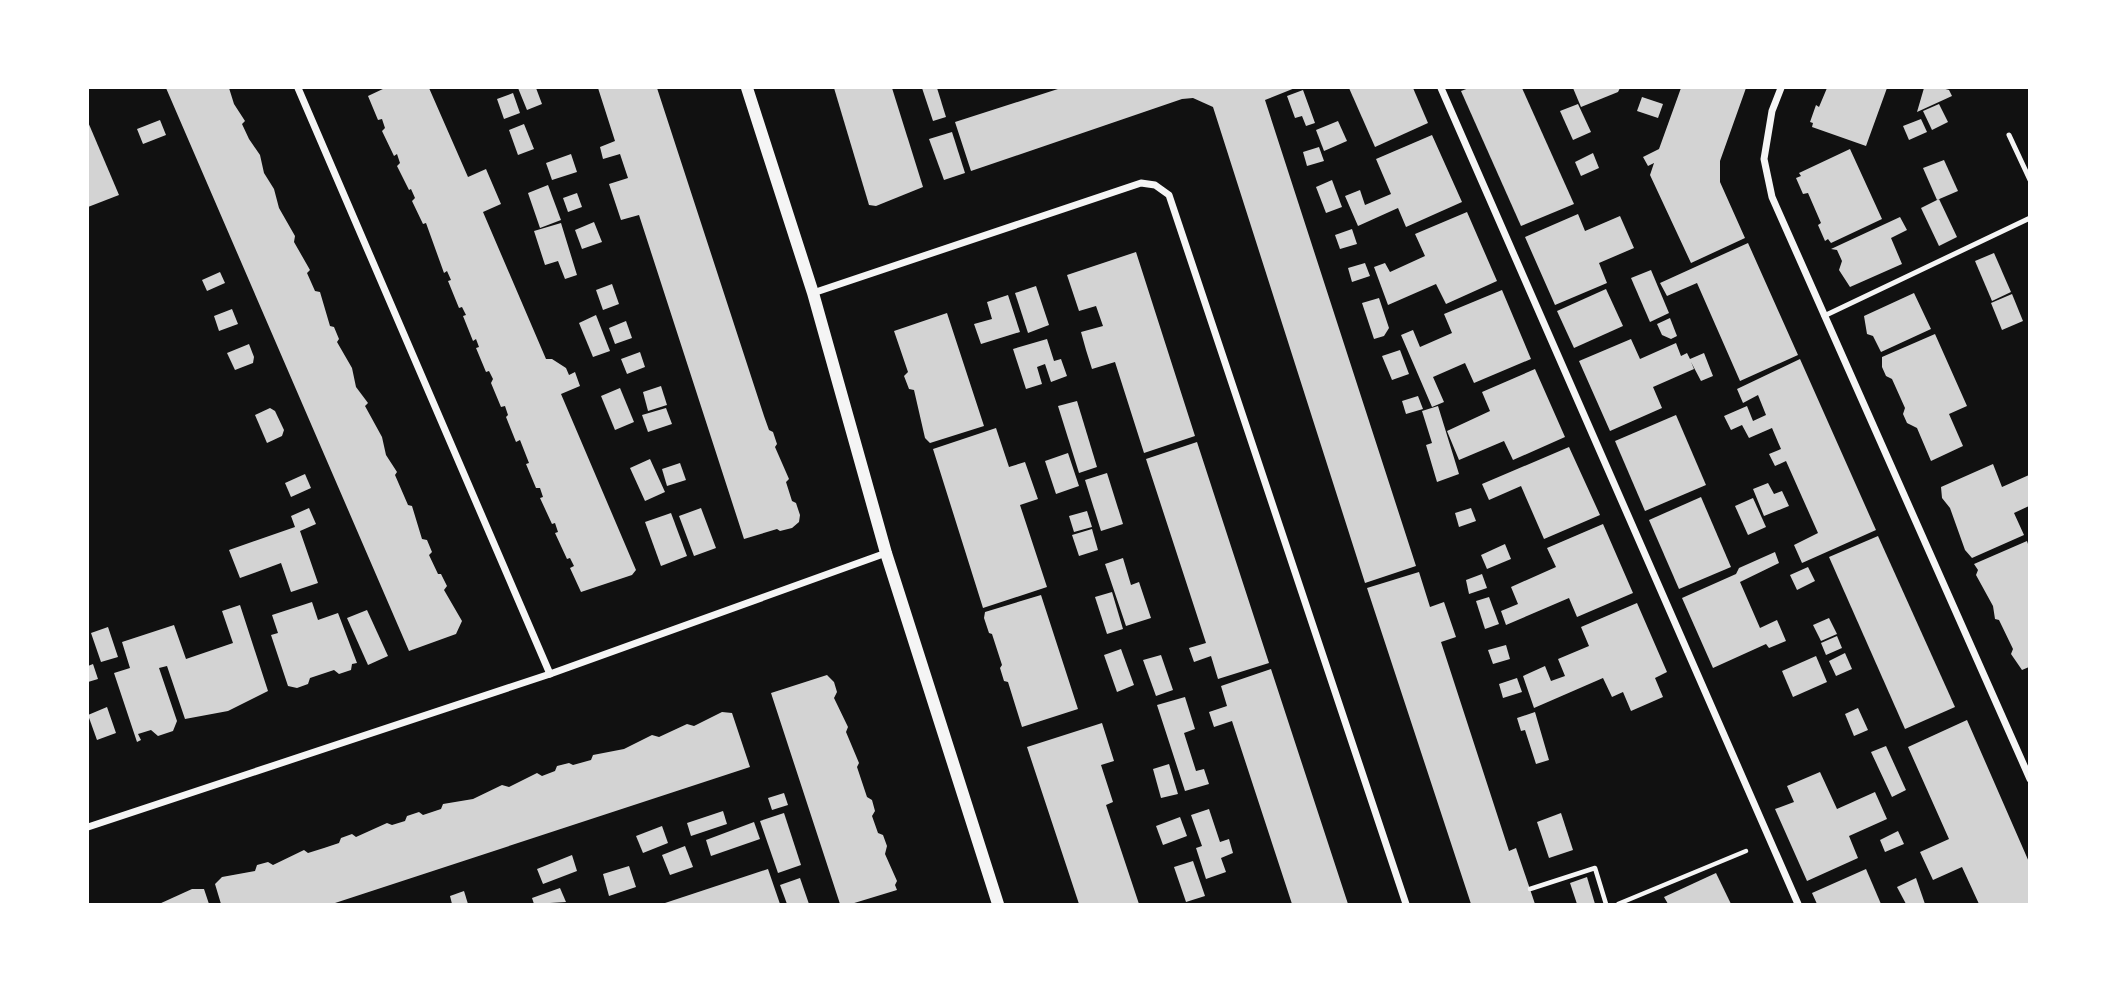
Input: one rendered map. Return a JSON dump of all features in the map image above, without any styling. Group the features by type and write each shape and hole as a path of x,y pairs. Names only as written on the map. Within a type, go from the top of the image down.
{"street":[{"path":"298,88 550,674"},
{"path":"747,88 813,293 886,553 998,905"},
{"path":"1441,88 1798,905"},
{"path":"1781,88 1772,111 1765,159 1772,197 2029,779"},
{"path":"813,293 1141,183 1155,185 1169,195 1406,905"},
{"path":"88,827 550,674 886,553"}],"lane":[{"path":"2009,135 2029,180"},
{"path":"1824,316 2029,218"}],"path":[{"path":"1618,905 1770,841"},
{"path":"1530,889 1595,868 1606,905"}],"building":[{"path":"166,88 229,88 234,104 245,121 242,124 260,155 264,173 274,189 279,208 295,236 294,242 310,270 307,273 315,291 320,292 330,326 334,327 339,339 337,342 352,368 356,387 368,403 365,406 382,437 386,455 397,472 395,475 408,505 412,506 422,539 427,540 432,552 429,555 447,586 444,590 462,621 456,634 409,651"},
{"path":"385,88 429,88 468,177 486,169 501,204 483,212 546,359 552,359 566,368 569,375 575,372 580,386 561,394 636,570 632,575 581,592 570,568 574,566 570,558 567,559 555,533 558,532 555,523 552,524 540,498 543,497 540,488 536,488 526,464 529,463 520,440 516,442 506,417 508,415 505,406 501,407 491,383 493,379 489,371 486,372 476,348 479,347 476,339 473,341 463,316 466,315 462,307 459,308 448,281 451,280 447,271 444,273 426,223 423,224 412,201 415,198 411,189 409,190 397,166 400,163 397,154 394,156 382,131 385,128 382,119 378,120 368,96"},
{"path":"518,88 536,88 542,104 527,110"},
{"path":"598,88 657,88 764,416 769,430 773,432 777,444 775,447 789,479 786,482 800,515 799,522 792,528 780,531 777,529 744,539 639,215 621,220 609,184 628,178 620,154 603,159 600,147 615,141"},
{"path":"834,88 892,88 923,187 876,206 869,205"},
{"path":"922,88 937,88 946,117 933,121"},
{"path":"1061,88 1295,88 1265,100 1416,566 1365,583 1213,107 1193,98 1182,99 971,171 955,122"},
{"path":"1349,88 1413,88 1428,123 1375,147"},
{"path":"1469,88 1522,88 1574,204 1521,226 1461,91"},
{"path":"1573,88 1620,88 1618,92 1581,107"},
{"path":"1681,88 1746,88 1720,161 1720,182 1745,238 1691,263 1650,175 1654,163 1648,166 1643,157 1659,149"},
{"path":"1827,88 1887,88 1866,146 1812,127 1813,123 1810,122 1816,105 1819,107"},
{"path":"1924,88 1949,90 1952,96 1917,112"},
{"path":"1303,90 1315,123 1306,126 1302,116 1295,118 1287,96"},
{"path":"513,93 520,113 504,119 497,99"},
{"path":"1642,97 1663,104 1658,118 1637,111"},
{"path":"1578,104 1591,132 1573,140 1560,111"},
{"path":"1939,104 1948,122 1932,130 1923,111"},
{"path":"1921,119 1927,132 1909,140 1903,126"},
{"path":"160,120 166,135 143,144 137,129"},
{"path":"1338,121 1347,141 1324,151 1316,130"},
{"path":"88,122 119,195 88,207"},
{"path":"524,124 534,149 518,155 509,130"},
{"path":"952,132 965,173 944,180 929,139"},
{"path":"1432,135 1462,202 1406,227 1398,208 1358,226 1345,196 1360,190 1365,205 1391,194 1376,159"},
{"path":"1319,147 1324,161 1307,166 1303,152"},
{"path":"1850,149 1882,219 1831,243 1828,239 1825,241 1818,225 1821,223 1808,193 1803,194 1796,178 1801,176 1799,173"},
{"path":"1593,153 1599,168 1581,176 1575,162"},
{"path":"571,154 577,172 552,180 546,163"},
{"path":"1944,160 1958,191 1937,200 1923,168"},
{"path":"1332,180 1342,207 1326,213 1316,187"},
{"path":"548,185 561,220 540,228 528,193"},
{"path":"577,193 582,207 568,212 563,198"},
{"path":"1939,199 1957,237 1939,246 1921,208"},
{"path":"1467,212 1497,281 1446,304 1436,284 1388,305 1374,267 1385,263 1390,272 1425,256 1415,234"},
{"path":"1578,214 1585,231 1620,216 1634,248 1599,263 1607,283 1555,305 1525,237"},
{"path":"1900,217 1907,230 1891,238 1902,264 1850,287 1839,270 1842,261 1837,250 1831,249"},
{"path":"594,222 602,242 582,249 575,230"},
{"path":"561,223 577,275 565,279 558,261 545,265 534,231"},
{"path":"1352,229 1357,244 1340,249 1335,235"},
{"path":"1748,243 1798,355 1740,381 1697,283 1667,296 1660,283"},
{"path":"1136,252 1195,436 1144,453 1115,362 1092,369 1081,332 1103,326 1096,306 1079,311 1067,275"},
{"path":"1994,253 2011,292 1992,301 1975,261"},
{"path":"1365,263 1370,276 1352,282 1348,268"},
{"path":"1651,270 1669,313 1650,322 1631,278"},
{"path":"220,272 225,283 207,291 202,280"},
{"path":"612,284 619,304 603,310 596,290"},
{"path":"1036,286 1049,325 1028,333 1015,293"},
{"path":"1606,289 1623,326 1574,348 1557,311"},
{"path":"1502,290 1531,359 1474,383 1465,363 1433,377 1444,402 1432,407 1401,335 1413,330 1420,347 1452,333 1444,314"},
{"path":"1914,293 1931,329 1881,352 1873,336 1867,334 1864,316"},
{"path":"2012,294 2023,321 2002,330 1991,303"},
{"path":"1008,295 1020,332 981,344 974,324 992,319 987,302"},
{"path":"1379,298 1389,328 1384,336 1374,339 1362,303"},
{"path":"232,309 238,324 219,331 214,316"},
{"path":"947,313 984,426 930,443 925,438 914,390 909,389 904,376 908,372 894,331"},
{"path":"596,315 610,351 593,357 579,323"},
{"path":"1670,318 1677,336 1671,339 1662,335 1657,324"},
{"path":"626,321 632,338 615,344 609,328"},
{"path":"1935,334 1967,406 1949,414 1963,446 1931,461 1917,428 1907,423 1903,414 1905,408 1892,379 1886,376 1882,367 1882,357"},
{"path":"1047,339 1054,361 1061,359 1067,376 1051,382 1045,364 1037,367 1042,384 1026,389 1013,349"},
{"path":"1631,339 1640,359 1676,343 1681,356 1687,353 1690,359 1704,353 1713,376 1701,381 1691,362 1694,369 1653,387 1662,408 1610,431 1579,361"},
{"path":"249,344 254,357 253,363 235,370 227,353"},
{"path":"1400,350 1409,374 1392,380 1382,356"},
{"path":"640,352 645,367 627,374 621,359"},
{"path":"1800,359 1876,530 1802,563 1794,545 1818,533 1786,461 1775,466 1769,454 1781,449 1772,428 1749,438 1742,425 1731,430 1724,416 1747,406 1753,421 1766,415 1758,395 1743,403 1737,389"},
{"path":"1535,369 1565,437 1513,460 1504,441 1459,460 1447,431 1490,411 1482,392"},
{"path":"661,386 667,405 648,411 643,392"},
{"path":"620,388 634,422 615,430 601,396"},
{"path":"1418,396 1423,409 1406,414 1402,401"},
{"path":"1077,401 1097,467 1079,473 1058,406"},
{"path":"1438,406 1459,474 1437,482 1426,445 1432,443 1422,411"},
{"path":"270,408 275,411 284,430 282,436 267,443 255,415"},
{"path":"666,408 672,424 648,432 642,415"},
{"path":"1676,415 1706,485 1645,511 1615,441"},
{"path":"996,428 1009,467 1025,462 1038,499 1020,505 1047,587 983,608 933,449"},
{"path":"1197,442 1269,663 1218,679 1211,656 1194,662 1189,648 1206,643 1146,459"},
{"path":"1569,447 1600,515 1544,539 1521,486 1489,500 1482,484"},
{"path":"1068,453 1079,486 1056,494 1045,461"},
{"path":"650,459 665,492 645,501 630,468"},
{"path":"680,463 686,480 667,486 662,469"},
{"path":"1993,464 2002,487 2029,475 2029,506 2014,513 2024,535 1972,558 1965,550 1950,508 1942,498 1941,487"},
{"path":"1107,473 1123,524 1101,531 1085,480"},
{"path":"305,474 311,488 291,497 285,483"},
{"path":"1768,483 1774,494 1782,491 1789,506 1764,516 1753,489"},
{"path":"1701,497 1731,567 1679,589 1649,520"},
{"path":"1753,498 1766,527 1748,535 1735,506"},
{"path":"309,508 316,524 300,531 318,583 291,592 281,563 240,578 229,550 295,527 291,516"},
{"path":"701,508 716,548 694,556 679,516"},
{"path":"1471,508 1476,521 1459,527 1455,513"},
{"path":"1087,511 1092,527 1074,532 1069,516"},
{"path":"671,513 687,556 661,566 645,522"},
{"path":"1603,524 1633,593 1577,617 1569,598 1506,625 1501,611 1518,604 1511,587 1556,567 1547,548"},
{"path":"1092,529 1098,550 1079,556 1072,535"},
{"path":"1878,536 1955,707 1905,729 1829,557"},
{"path":"2027,541 2029,667 2022,670 2011,654 2013,649 1999,620 1995,619 1993,606 1976,575 1978,570 1974,564"},
{"path":"1505,544 1511,559 1487,569 1481,555"},
{"path":"1775,552 1779,563 1740,582 1760,628 1777,620 1786,641 1769,648 1766,644 1713,668 1682,598 1736,574 1739,568"},
{"path":"1123,558 1131,585 1139,582 1151,618 1126,626 1105,564"},
{"path":"1808,567 1815,581 1797,590 1790,575"},
{"path":"1419,572 1430,607 1444,602 1456,637 1441,642 1509,851 1516,848 1535,904 1471,904 1367,588"},
{"path":"1482,574 1487,588 1469,594 1466,580"},
{"path":"1112,592 1123,629 1107,634 1095,597"},
{"path":"1041,595 1078,709 1022,727 1008,682 1004,681 992,634 989,633 984,618 985,612"},
{"path":"1489,597 1499,624 1485,629 1476,601"},
{"path":"312,602 318,620 338,613 357,663 352,664 351,670 339,674 334,670 310,678 308,684 297,688 288,686 271,635 278,633 272,615"},
{"path":"1637,603 1667,672 1655,678 1663,697 1631,711 1623,692 1612,697 1603,678 1534,708 1523,676 1545,666 1551,681 1565,676 1558,659 1589,646 1581,627"},
{"path":"240,605 268,691 228,711 185,719 167,666 159,668 177,721 173,731 158,736 151,730 138,734 141,740 137,742 114,673 130,668 122,642 174,625 186,659 233,643 222,611"},
{"path":"367,610 388,656 368,665 347,618"},
{"path":"1829,618 1837,634 1821,641 1813,625"},
{"path":"108,627 118,657 101,662 91,633"},
{"path":"1837,636 1842,648 1826,655 1821,643"},
{"path":"1506,645 1510,659 1493,664 1488,650"},
{"path":"1121,649 1134,685 1117,692 1104,655"},
{"path":"1845,653 1852,669 1836,676 1829,661"},
{"path":"1161,655 1173,690 1156,696 1143,660"},
{"path":"1816,656 1827,682 1793,697 1782,671"},
{"path":"93,664 98,679 88,682 88,666"},
{"path":"1271,669 1348,904 1292,904 1232,721 1214,727 1209,712 1227,706 1221,686"},
{"path":"827,675 834,682 837,692 834,698 848,727 846,732 859,763 857,767 867,797 872,800 875,811 872,816 878,833 883,835 887,846 885,854 897,881 897,890 851,904 840,904 771,693"},
{"path":"1517,678 1522,692 1503,698 1499,684"},
{"path":"1185,697 1195,729 1184,733 1196,771 1204,769 1209,784 1185,791 1157,705"},
{"path":"107,707 116,733 97,740 88,715"},
{"path":"1858,708 1868,730 1854,736 1845,714"},
{"path":"722,712 732,713 750,767 332,904 221,904 215,884 222,877 255,871 257,865 268,862 273,865 304,850 308,853 339,843 341,838 352,834 356,837 387,823 392,825 405,821 407,816 419,812 423,815 441,809 443,804 473,799 502,785 509,787 537,773 542,776 555,771 557,766 591,760 593,755 624,749 652,735 659,737 687,724 694,726"},
{"path":"1535,712 1549,760 1536,764 1525,730 1521,731 1517,718"},
{"path":"1967,720 2029,862 2029,904 1979,904 1962,867 1933,880 1920,852 1949,839 1908,747"},
{"path":"1102,723 1114,761 1101,765 1113,802 1106,805 1139,904 1079,904 1027,747"},
{"path":"1886,746 1906,790 1892,797 1871,752"},
{"path":"1169,764 1178,794 1161,798 1153,769"},
{"path":"1820,772 1837,809 1875,792 1887,819 1849,836 1858,858 1807,881 1775,809 1794,802 1787,786"},
{"path":"784,793 788,805 772,810 768,798"},
{"path":"1209,809 1220,842 1229,839 1233,853 1221,858 1226,872 1206,879 1196,848 1202,846 1191,815"},
{"path":"723,811 727,824 691,836 687,823"},
{"path":"784,813 801,865 778,873 760,821"},
{"path":"1561,813 1573,850 1549,858 1537,822"},
{"path":"1180,817 1187,836 1163,845 1156,826"},
{"path":"754,822 760,839 711,856 706,840"},
{"path":"662,826 668,843 643,853 636,836"},
{"path":"1898,831 1904,844 1885,852 1880,840"},
{"path":"685,846 693,867 670,875 662,855"},
{"path":"572,855 577,871 543,884 537,869"},
{"path":"1193,861 1205,896 1186,902 1174,867"},
{"path":"629,866 636,887 609,896 603,874"},
{"path":"768,869 780,904 662,904"},
{"path":"1866,869 1881,904 1817,904 1812,893"},
{"path":"1716,873 1731,904 1668,904 1664,897"},
{"path":"1587,877 1595,904 1577,904 1570,883"},
{"path":"800,878 809,904 787,904 780,885"},
{"path":"1916,878 1925,904 1906,904 1897,887"},
{"path":"560,888 566,902 534,904 532,898"},
{"path":"192,889 204,889 209,904 159,904"},
{"path":"464,891 468,904 452,904 450,896"}]}
